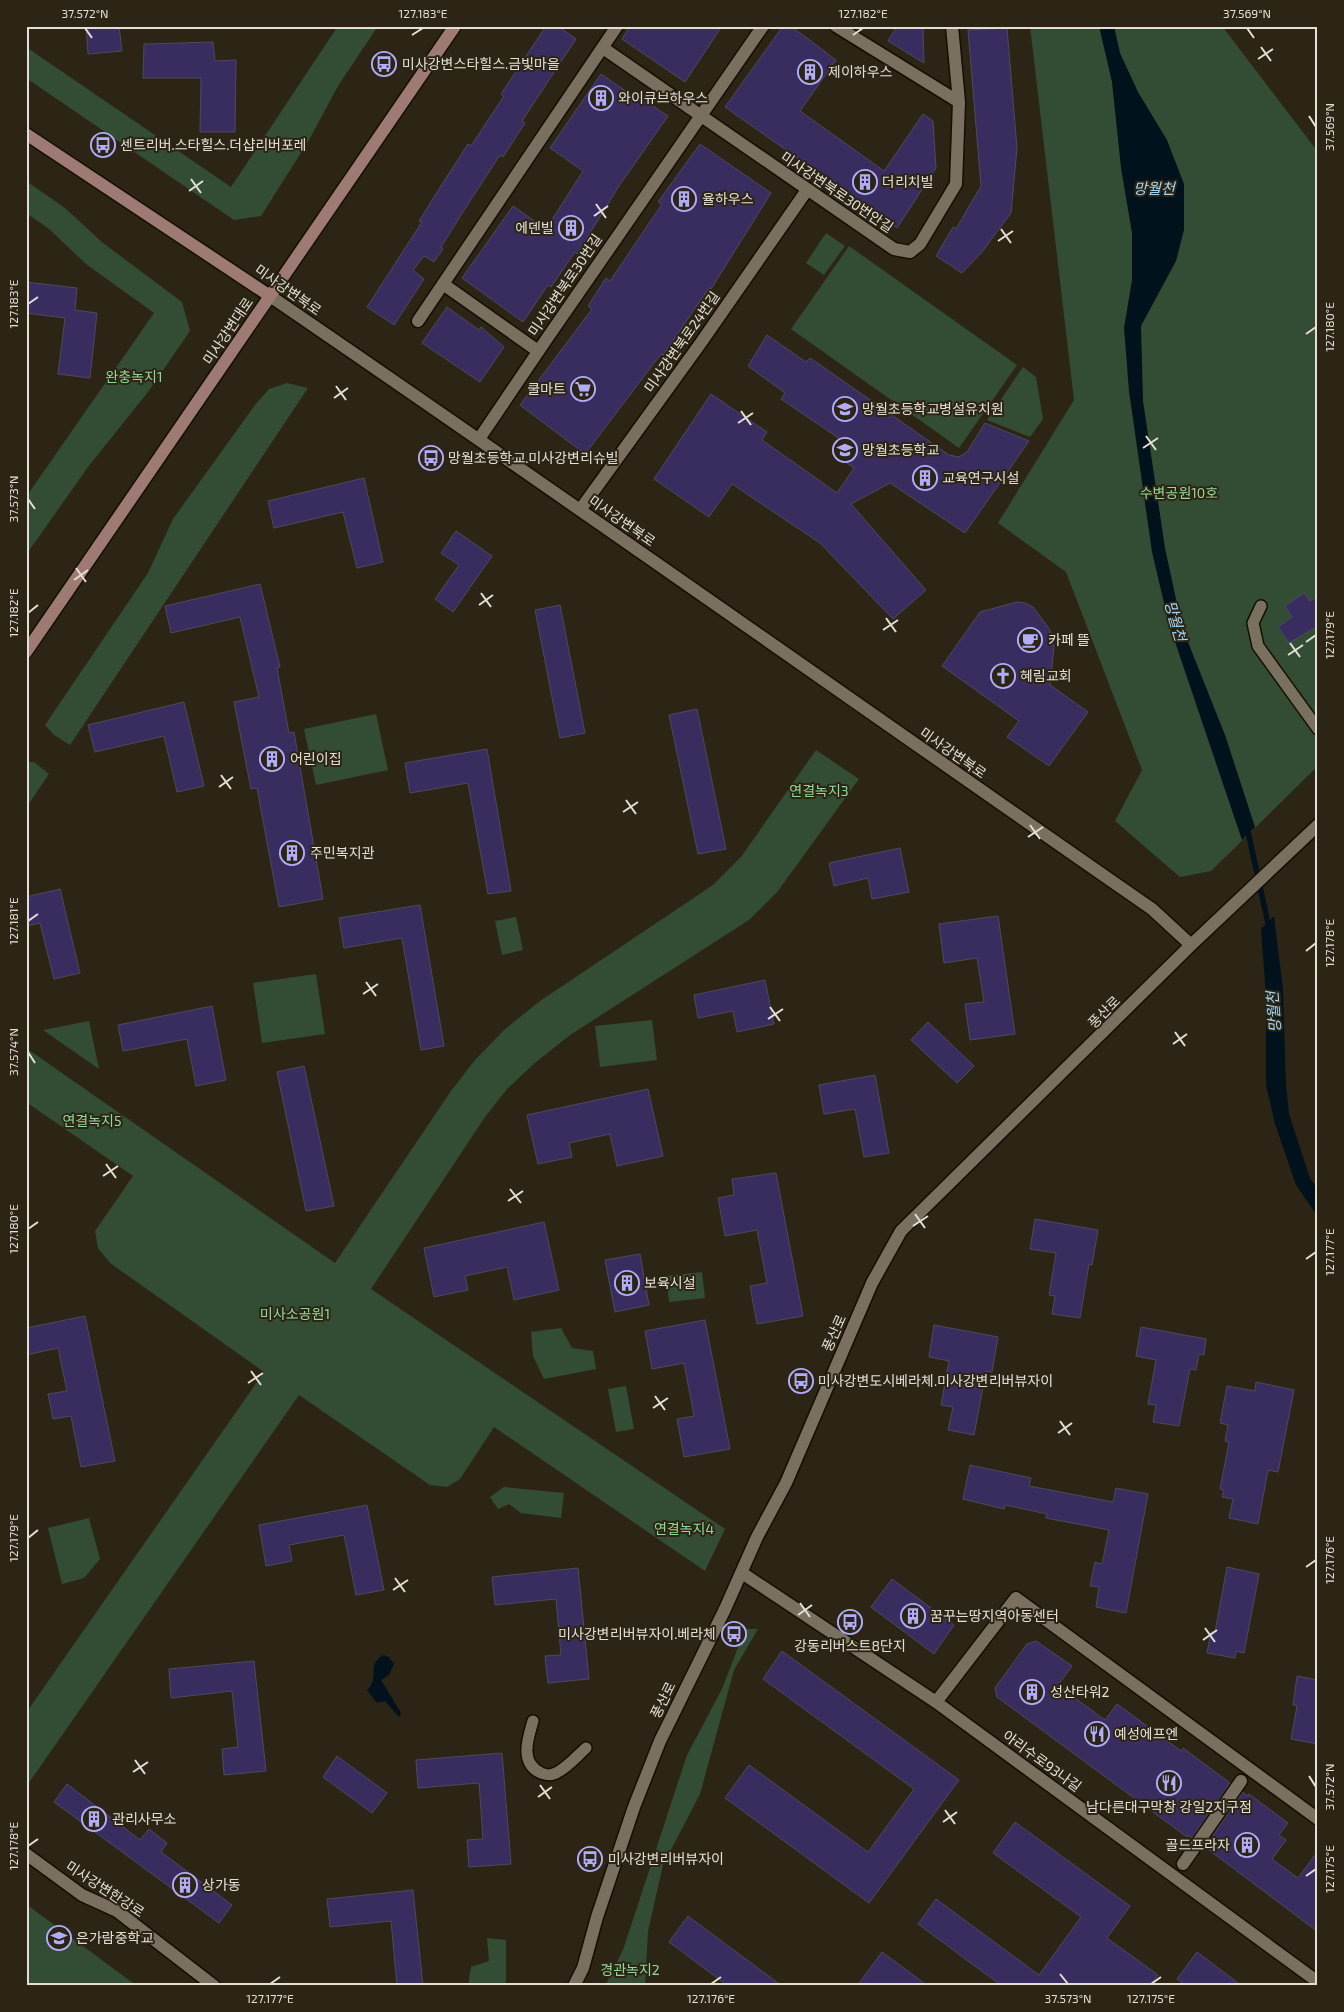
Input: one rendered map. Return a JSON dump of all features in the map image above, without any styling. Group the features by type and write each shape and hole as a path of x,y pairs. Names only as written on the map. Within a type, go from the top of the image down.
{"main road":[{"name":"미사강변대로","path":"26,652 455,26"},
{"name":"미사강변북로","path":"26,134 270,296"}],"street":[{"path":"418,321 617,26"},
{"name":"미사강변북로30번길","path":"479,440 538,351 763,26"},
{"path":"836,26 959,102"},
{"name":"미사강변북로30번안길","path":"603,48 894,249 910,252 920,244 956,184 959,102 952,26"},
{"name":"미사강변북로24번길","path":"580,510 700,344 807,190"},
{"path":"443,284 538,351"},
{"name":"미사강변북로","path":"270,296 1152,909 1191,945"},
{"name":"풍산로","path":"574,1986 583,1968 597,1917 634,1807 656,1749 742,1573 757,1537 786,1483 872,1283 900,1231 1191,945 1316,826"},
{"name":"아리수로93나길","path":"742,1573 936,1702 1318,1982"},
{"path":"936,1702 1016,1598 1318,1819"},
{"path":"1183,1864 1241,1781"},
{"name":"미사강변한강로","path":"26,1854 82,1895 117,1911 214,1986"}],"lane":[{"path":"1261,606 1253,623 1258,646 1318,729"},
{"path":"533,1721 526,1752 529,1762 536,1771 546,1775 555,1773 586,1748"}],"green space":[{"path":"338,26 378,26 338,86 309,140 261,216 234,220 26,78 26,47 231,187"},
{"name":"수변공원10호","path":"1030,26 1222,26 1318,152 1318,766 1211,871 1180,877 1115,821 1142,770 1066,572 998,523 1074,400"},
{"name":"완충녹지1","path":"26,181 65,208 103,243 182,302 190,331 148,392 88,467 26,555 26,497 154,313 86,264 48,228 26,213"},
{"path":"826,233 845,246 824,275 806,263"},
{"path":"849,246 1017,365 959,448 791,329"},
{"path":"1023,367 1036,377 1043,419 1030,437 987,420"},
{"path":"287,383 308,388 70,745 54,735 45,725 148,573 173,519 255,405 269,389"},
{"path":"376,714 388,770 316,785 304,729"},
{"path":"816,750 859,779 778,891 749,920 570,1035 536,1062 507,1089 485,1117 371,1289 725,1529 705,1571 494,1427 460,1479 447,1487 430,1485 299,1395 26,1787 26,1713 264,1372 110,1263 98,1248 95,1231 133,1176 26,1102 26,1048 335,1263 451,1091 475,1060 504,1030 540,1001 713,885 741,857"},
{"path":"26,762 34,762 49,774 26,808"},
{"path":"516,917 523,950 502,955 495,921"},
{"path":"316,974 325,1034 262,1043 253,983"},
{"path":"652,1020 657,1060 600,1067 595,1026"},
{"path":"89,1021 99,1069 43,1030"},
{"path":"702,1272 705,1298 669,1302 666,1276"},
{"path":"561,1328 572,1348 593,1351 596,1369 544,1379 533,1356 531,1332"},
{"path":"626,1386 634,1429 616,1432 608,1389"},
{"path":"504,1487 564,1493 561,1518 521,1513 509,1504 498,1509 490,1497"},
{"path":"89,1518 100,1559 84,1578 62,1584 48,1528"},
{"name":"경관녹지2","path":"745,1629 758,1629 734,1670 700,1794 663,1865 648,1931 645,1986 605,1986 623,1950 687,1755 722,1689"},
{"name":"은가람중학교","path":"26,1904 137,1986 26,1986"},
{"path":"487,1938 506,1940 506,1986 468,1986 471,1967 489,1961"}],"water":[{"name":"망월천","path":"1099,26 1114,26 1120,53 1138,92 1167,140 1184,184 1184,230 1176,261 1141,326 1143,401 1165,548 1182,627 1225,735 1255,827 1242,840 1169,624 1152,552 1129,391 1124,328 1132,280 1132,233 1121,168 1112,82"},
{"path":"1274,916 1283,990 1286,1084 1289,1114 1310,1178 1318,1190 1318,1217 1296,1185 1275,1124 1266,1085 1266,997 1261,929"},
{"path":"383,1655 389,1657 394,1664 389,1675 381,1680 401,1713 399,1717 385,1701 377,1703 367,1690 373,1681 375,1663"}],"building":[{"path":"86,26 119,26 122,51 88,54"},
{"path":"546,26 558,26 576,39 522,121 525,123 503,157 500,155 468,204 441,247 443,249 434,262 424,256 413,270 424,279 394,325 367,307 422,222 419,221 446,178 468,144 471,146 504,96 501,94"},
{"path":"630,26 722,26 685,82 622,39"},
{"path":"783,26 791,26 836,60 800,111 884,171 923,114 933,121 936,168 897,228 725,107"},
{"path":"897,26 923,26 924,63 888,41"},
{"path":"1007,28 1017,148 1011,213 982,252 962,273 936,256 953,227 956,229 981,186 968,30"},
{"path":"213,42 215,61 236,60 235,132 200,132 201,78 143,78 144,44"},
{"path":"601,74 633,96 635,94 668,116 619,186 577,254 575,252 551,287 548,285 523,322 462,278 513,206 546,229 583,171 550,148"},
{"path":"700,144 771,193 711,289 709,288 663,355 661,354 585,454 520,405 592,309 588,306 606,278 610,281 662,204 658,202"},
{"path":"26,282 77,288 75,310 97,313 90,378 58,374 65,318 26,313"},
{"path":"447,307 479,330 481,327 504,347 480,382 422,343"},
{"name":"교육연구시설","path":"767,335 806,362 810,358 949,455 959,457 967,452 985,423 1029,441 965,533 890,483 851,504 926,590 893,619 820,543 732,484 709,517 654,479 711,394 767,432 762,440 837,493 854,468 834,454 843,441 781,399 785,393 748,366"},
{"path":"364,478 383,562 357,568 343,512 274,528 268,501"},
{"path":"456,531 492,556 453,612 435,599 459,565 441,553"},
{"path":"260,584 280,667 277,668 289,733 294,732 323,899 279,907 257,788 251,789 234,702 259,697 240,617 171,633 165,606"},
{"path":"1304,593 1310,601 1318,596 1318,626 1289,643 1278,627 1292,617 1285,606"},
{"name":"혜림교회","path":"1017,602 1033,607 1050,630 1054,646 1050,685 1088,712 1049,766 1007,737 1019,721 942,666 980,612"},
{"path":"560,605 585,733 560,738 535,610"},
{"path":"184,702 204,786 177,792 164,736 95,752 88,725"},
{"path":"697,709 726,849 698,854 669,715"},
{"path":"487,749 511,891 488,894 468,783 410,793 405,763"},
{"path":"900,848 909,892 872,899 868,878 834,886 829,863"},
{"path":"60,889 80,973 54,979 40,923 26,926 26,897"},
{"path":"420,905 444,1046 421,1050 402,938 344,948 339,918"},
{"path":"998,916 1015,1034 970,1040 965,1004 984,1002 977,958 944,963 939,924"},
{"path":"765,980 774,1024 737,1032 733,1011 698,1018 694,995"},
{"path":"212,1006 226,1080 196,1086 187,1039 123,1051 118,1025"},
{"path":"928,1022 974,1066 957,1083 911,1040"},
{"path":"304,1066 334,1206 306,1211 277,1072"},
{"path":"875,1075 889,1153 864,1157 855,1109 824,1114 819,1085"},
{"path":"648,1089 663,1156 617,1166 610,1134 569,1143 572,1157 538,1164 527,1115"},
{"path":"776,1173 803,1316 757,1324 750,1286 767,1283 757,1230 725,1236 718,1198 734,1195 732,1179"},
{"path":"1035,1219 1098,1230 1092,1265 1089,1264 1080,1318 1052,1314 1055,1296 1049,1295 1056,1253 1030,1249"},
{"path":"544,1222 559,1290 514,1300 507,1267 465,1276 468,1290 434,1297 424,1248"},
{"name":"보육시설","path":"640,1254 649,1305 615,1312 605,1260"},
{"path":"85,1316 115,1461 81,1467 71,1416 53,1419 48,1394 67,1391 58,1348 26,1355 26,1328"},
{"path":"705,1320 730,1449 684,1457 677,1419 694,1416 684,1363 652,1369 645,1331"},
{"path":"934,1325 998,1337 992,1372 986,1371 974,1435 948,1430 953,1407 941,1405 949,1361 929,1357"},
{"path":"1141,1327 1206,1339 1204,1355 1199,1354 1196,1370 1190,1369 1179,1426 1153,1422 1156,1405 1148,1404 1156,1360 1136,1356"},
{"path":"1256,1382 1294,1390 1278,1472 1268,1470 1258,1524 1229,1518 1233,1499 1222,1497 1224,1490 1220,1489 1229,1442 1225,1441 1228,1425 1220,1423 1227,1386 1255,1391"},
{"path":"970,1465 1031,1478 1029,1486 1113,1502 1116,1488 1148,1494 1126,1613 1096,1607 1099,1587 1090,1586 1095,1562 1102,1564 1109,1530 1046,1518 1047,1514 1005,1505 1004,1509 963,1499"},
{"path":"367,1505 384,1590 356,1595 344,1535 289,1545 292,1561 266,1566 259,1525"},
{"path":"1227,1567 1259,1574 1244,1653 1236,1651 1235,1658 1207,1653 1211,1632 1215,1632"},
{"path":"578,1568 589,1679 548,1683 545,1656 561,1655 556,1599 495,1605 492,1577"},
{"name":"꿈꾸는땅지역아동센터","path":"892,1579 954,1625 934,1654 871,1607"},
{"path":"1036,1641 1072,1666 1058,1685 1079,1701 1105,1720 1117,1704 1181,1751 1183,1748 1230,1783 1192,1838 1188,1835 1187,1837 997,1697 995,1688 1027,1644"},
{"path":"782,1651 959,1780 869,1903 725,1798 749,1765 868,1852 914,1789 763,1679"},
{"path":"254,1661 266,1771 224,1775 222,1749 238,1747 232,1691 171,1698 169,1669"},
{"path":"1297,1676 1318,1680 1318,1744 1291,1739 1297,1706 1293,1705"},
{"path":"502,1753 511,1864 469,1867 467,1840 483,1839 479,1783 418,1788 416,1760"},
{"path":"337,1756 387,1793 372,1813 323,1777"},
{"path":"67,1784 140,1840 149,1829 167,1843 161,1852 232,1905 219,1923 54,1802"},
{"name":"골드프라자","path":"1243,1792 1247,1796 1249,1794 1288,1823 1279,1835 1286,1840 1272,1859 1298,1878 1318,1851 1318,1932 1205,1847"},
{"path":"1015,1822 1130,1906 1107,1938 1158,1975 1150,1986 1002,1986 918,1924 936,1899 1039,1975 1081,1917 993,1853"},
{"path":"413,1890 423,1986 397,1986 391,1921 330,1927 327,1899"},
{"path":"688,1916 782,1986 728,1986 669,1942"},
{"path":"882,1952 928,1986 857,1986"},
{"path":"1197,1952 1242,1986 1186,1986 1177,1979"}],"waterway":[{"name":"망월천","path":"1247,827 1269,928"}],"place":[{"name":"미사강변스타힐스.금빛마을","path":"384,64"},
{"name":"제이하우스","path":"810,72"},
{"name":"와이큐브하우스","path":"601,98"},
{"name":"센트리버.스타힐스.더샵리버포레","path":"103,145"},
{"name":"더리치빌","path":"865,182"},
{"name":"율하우스","path":"684,199"},
{"name":"에덴빌","path":"571,228"},
{"name":"쿨마트","path":"583,389"},
{"name":"망월초등학교병설유치원","path":"845,409"},
{"name":"망월초등학교","path":"845,450"},
{"name":"망월초등학교.미사강변리슈빌","path":"431,458"},
{"name":"교육연구시설","path":"925,478"},
{"name":"카페 뜰","path":"1030,640"},
{"name":"혜림교회","path":"1003,676"},
{"name":"어린이집","path":"272,759"},
{"name":"주민복지관","path":"292,853"},
{"name":"보육시설","path":"627,1283"},
{"name":"미사강변도시베라체.미사강변리버뷰자이","path":"801,1381"},
{"name":"꿈꾸는땅지역아동센터","path":"913,1616"},
{"name":"강동리버스트8단지","path":"850,1622"},
{"name":"미사강변리버뷰자이.베라체","path":"734,1634"},
{"name":"성산타워2","path":"1032,1692"},
{"name":"예성에프엔","path":"1097,1734"},
{"name":"남다른대구막창 강일2지구점","path":"1169,1783"},
{"name":"관리사무소","path":"94,1819"},
{"name":"골드프라자","path":"1247,1845"},
{"name":"미사강변리버뷰자이","path":"590,1859"},
{"name":"상가동","path":"185,1885"},
{"name":"은가람중학교","path":"59,1938"}],"park label":[{"name":"연결녹지3","path":"819,791"},
{"name":"연결녹지5","path":"92,1121"},
{"name":"미사소공원1","path":"295,1314"},
{"name":"연결녹지4","path":"684,1529"}]}
